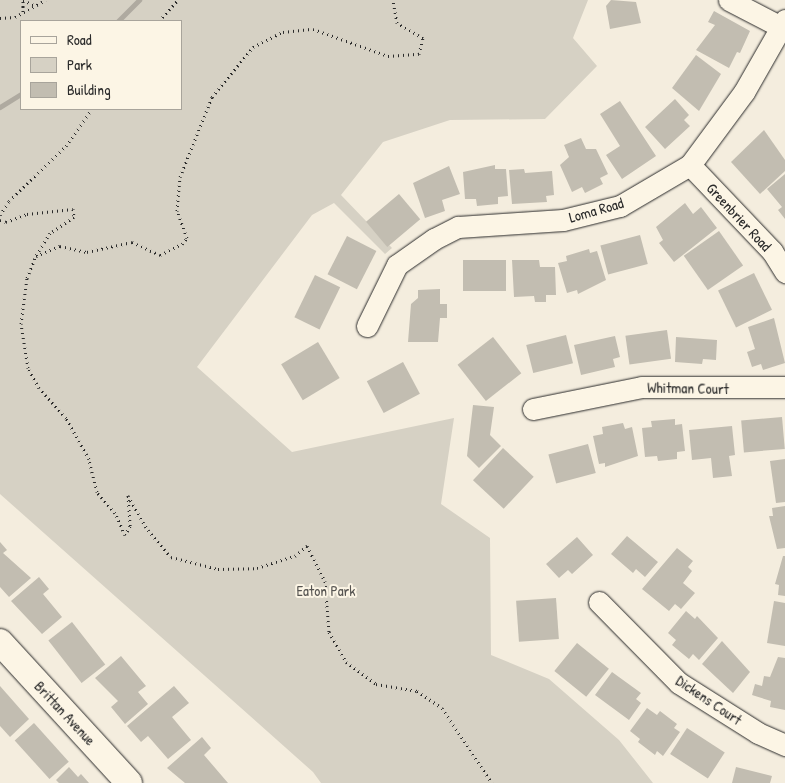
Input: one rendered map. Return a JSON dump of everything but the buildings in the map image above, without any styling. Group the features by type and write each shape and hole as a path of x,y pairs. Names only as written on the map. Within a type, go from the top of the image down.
{"main road":[{"name":"Brittan Avenue","path":"0,642 129,783"}],"street":[{"path":"729,0 783,23"},
{"name":"Loma Road","path":"368,326 397,265 458,227 563,220 620,206 690,165 744,92 783,23"},
{"name":"Greenbrier Road","path":"690,165 772,251 785,272"},
{"name":"Whitman Court","path":"533,409 642,386 785,387"},
{"name":"Dickens Court","path":"599,602 679,683 758,733 785,745"}],"path":[{"path":"22,0 36,6"},
{"path":"22,0 24,12"},
{"path":"0,18 24,12 46,0"},
{"path":"160,20 178,0"},
{"path":"36,256 60,246 87,252 132,242 160,255 182,244 187,238 177,211 180,176 212,97 253,47 283,32 313,29 388,56 419,54 422,38 397,23 393,0"},
{"path":"0,215 9,201 60,152 91,110"},
{"path":"0,220 73,210 74,218 50,233 36,256 27,278 21,324 28,368 39,388 66,418 89,459 97,492 115,513 127,534 128,495 148,530 171,557 218,569 257,568 305,548 325,581 329,632 346,662 376,684 417,691 442,708 492,783"}],"green space":[{"name":"Eaton Park","path":"0,0 588,0 573,38 597,66 545,119 450,120 383,142 341,195 392,248 385,254 334,203 312,215 197,367 292,452 454,418 441,504 490,538 491,655 549,679 619,740 653,783 321,783 313,772 0,494"}],"waterway":[{"path":"119,20 139,0"},
{"path":"0,107 20,95"}]}
